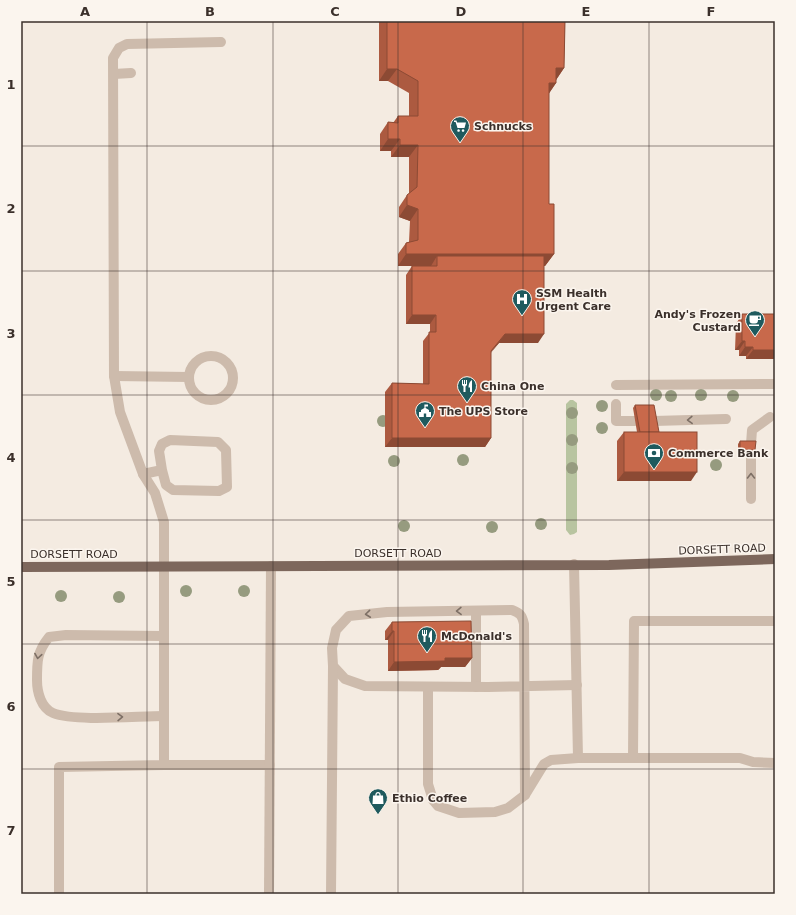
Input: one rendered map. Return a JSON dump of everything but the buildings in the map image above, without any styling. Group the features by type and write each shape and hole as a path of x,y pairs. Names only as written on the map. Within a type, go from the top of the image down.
{"main road":[{"name":"DORSETT ROAD","path":"21,567 574,564 775,559"}],"lane":[{"path":"164,765 164,522 155,494 143,474 120,412 114,376 113,58 118,48 126,44 221,42"},
{"path":"114,74 131,73"},
{"path":"213,357 225,362 230,368 232,382 230,389 219,398 205,399 193,391 189,376 194,364 199,360 213,357"},
{"path":"114,376 189,376"},
{"path":"616,385 775,384"},
{"path":"616,404 616,421 636,422"},
{"path":"751,499 750,448 752,430 770,417"},
{"path":"654,421 726,419"},
{"path":"170,440 218,442 226,450 227,487 219,491 173,490 166,485 162,470 159,451 162,444 170,440"},
{"path":"143,474 162,470"},
{"path":"574,564 578,758"},
{"path":"269,894 271,566"},
{"path":"332,894 332,648 336,630 350,616 387,612 512,610 522,616 524,624 525,795"},
{"path":"476,611 476,687"},
{"path":"633,757 634,621 775,621"},
{"path":"163,636 66,635 49,637 40,648 37,662 37,682 40,700 52,713 77,717 164,716"},
{"path":"333,666 345,679 365,686 476,687 577,685"},
{"path":"428,687 428,784 433,800 438,806 459,813 496,812 508,808 525,795 544,764 551,760 633,757 740,758 753,762 775,762"},
{"path":"59,894 59,767 270,765"}],"green space":[{"path":"570,400 577,403 577,532 570,535 566,530 566,404"}],"place":[{"name":"Schnucks","path":"460,143"},
{"name":"SSM Health Urgent Care","path":"522,316"},
{"name":"Andy's Frozen Custard","path":"755,337"},
{"name":"China One","path":"467,403"},
{"name":"The UPS Store","path":"425,428"},
{"name":"Commerce Bank","path":"654,470"},
{"name":"McDonald's","path":"427,653"},
{"name":"Ethio Coffee","path":"378,815"}]}
